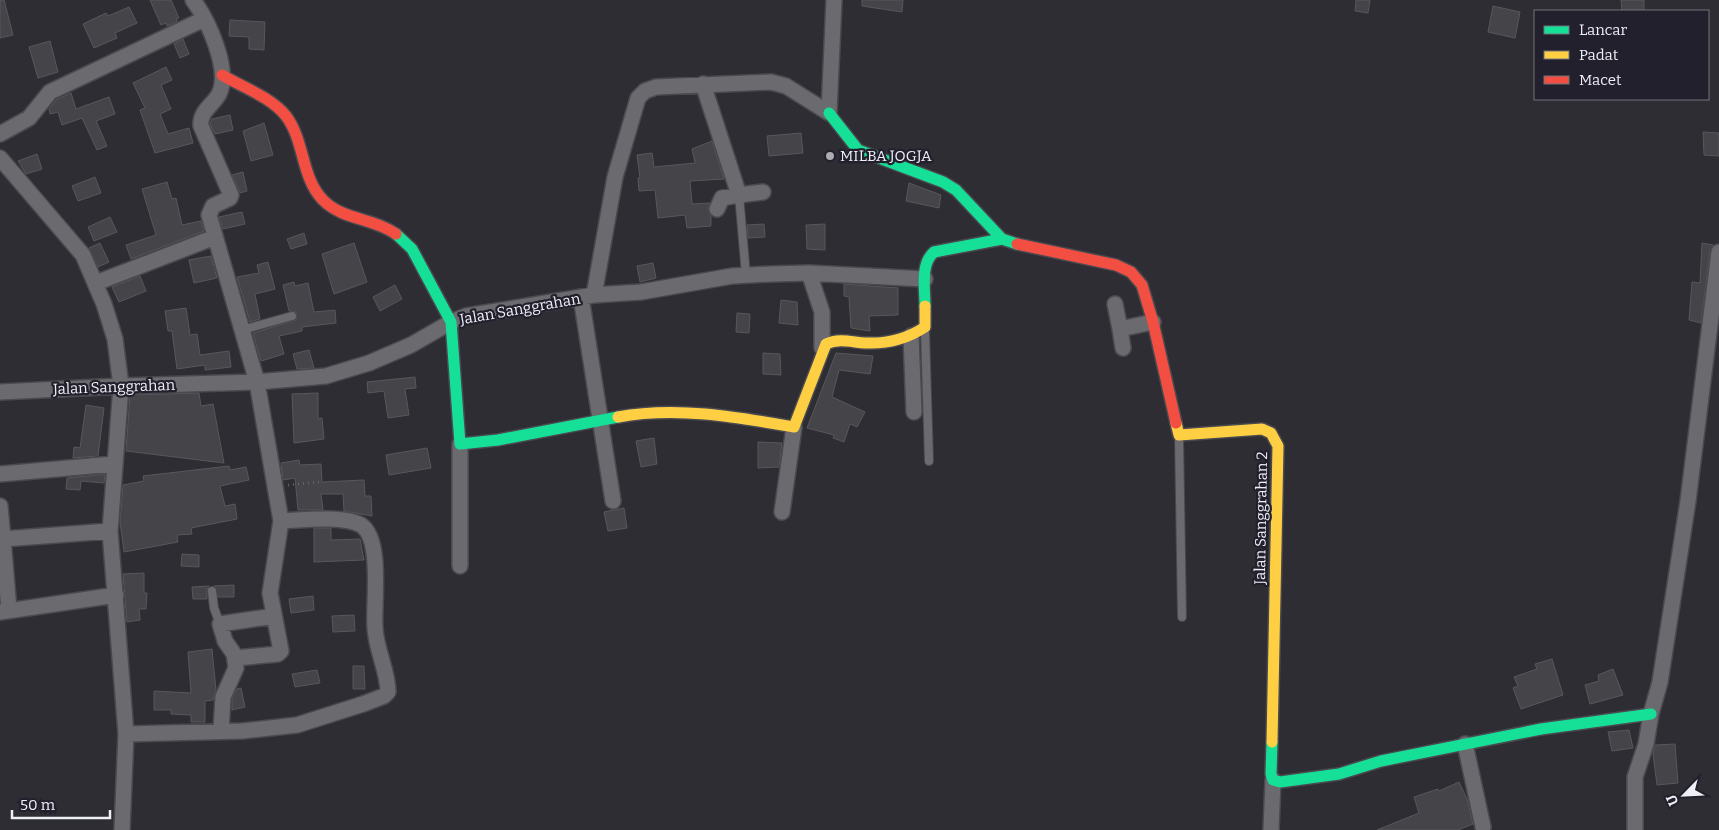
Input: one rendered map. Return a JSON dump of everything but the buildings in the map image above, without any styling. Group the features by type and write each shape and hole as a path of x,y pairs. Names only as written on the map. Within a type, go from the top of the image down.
{"street":[{"path":"193,0 219,52 222,75 221,91 200,120 230,190 230,198 210,209 209,215 257,382 281,521 270,593 281,651 270,655 236,658"},
{"path":"834,0 829,113 858,150 942,182 956,190 1002,239 1026,248 1116,265 1132,272 1142,285 1153,322 1179,434"},
{"path":"0,134 30,118 50,92 204,19"},
{"path":"222,75 286,116 295,131 313,184 324,201 341,210 379,224 407,243 450,322 460,444 460,566"},
{"name":"Jalan Sanggrahan","path":"0,392 257,382 326,376 369,364 411,345 450,322 466,316 588,296 615,177 638,98 645,91 656,87 771,82 786,86 829,113"},
{"path":"703,84 739,195"},
{"path":"0,158 82,255 96,284 114,339 121,386 110,531 126,734 122,830"},
{"path":"718,209 722,198 763,192"},
{"path":"96,284 215,237"},
{"path":"822,348 826,344 838,340 882,343 911,336 925,327 925,265 928,256 934,252 1002,239"},
{"path":"1634,827 1635,777 1650,730 1651,714 1661,675 1688,501 1719,252"},
{"path":"613,501 600,421 588,296 641,292 746,275 810,273 925,279"},
{"path":"782,512 794,427 822,348 822,312 810,273"},
{"path":"1115,304 1123,348"},
{"path":"1120,329 1153,322"},
{"path":"911,336 914,412"},
{"path":"460,444 498,440 635,414 673,413 728,416 794,427"},
{"name":"Jalan Sanggrahan 2","path":"1179,434 1262,429 1271,433 1278,446 1271,764 1273,780"},
{"path":"0,474 114,464"},
{"path":"0,506 5,611 116,596"},
{"path":"126,734 221,731 297,725 363,704 384,696 388,692 378,654 375,629 376,578 374,555 369,534 361,525 341,520 281,521"},
{"path":"3,539 110,531"},
{"path":"221,731 223,698 235,673 236,658 225,642 220,624 274,616"},
{"path":"1271,830 1273,780 1280,782 1339,774 1381,761 1541,729 1651,714"},
{"path":"1465,744 1483,827"}],"lane":[{"path":"739,195 746,275"},
{"path":"242,330 292,316"},
{"path":"925,327 929,461"},
{"path":"1179,434 1182,617"},
{"path":"212,591 214,608 220,624"}],"path":[{"path":"274,486 319,482"}],"traffic: fast":[{"path":"829,113 858,150 943,182 956,190 1002,239 1017,244"},
{"path":"396,234 412,249 451,322 460,444 498,440 618,417"},
{"path":"925,306 925,270 934,252 1002,239"},
{"path":"1272,742 1271,774 1273,780 1280,782 1339,774 1381,761 1541,729 1651,714"}],"traffic: slow":[{"path":"618,417 662,413 706,414 794,427 826,344 840,341 881,343 904,338 925,327 925,306"},
{"path":"1176,423 1179,435 1262,429 1271,433 1278,446 1272,742"}],"traffic: jam":[{"path":"222,75 272,103 286,116 297,137 311,181 323,200 339,212 378,225 396,234"},
{"path":"1017,244 1116,265 1131,272 1142,285 1153,322 1176,423"}],"place":[{"name":"MILBA JOGJA","path":"830,156"}]}
